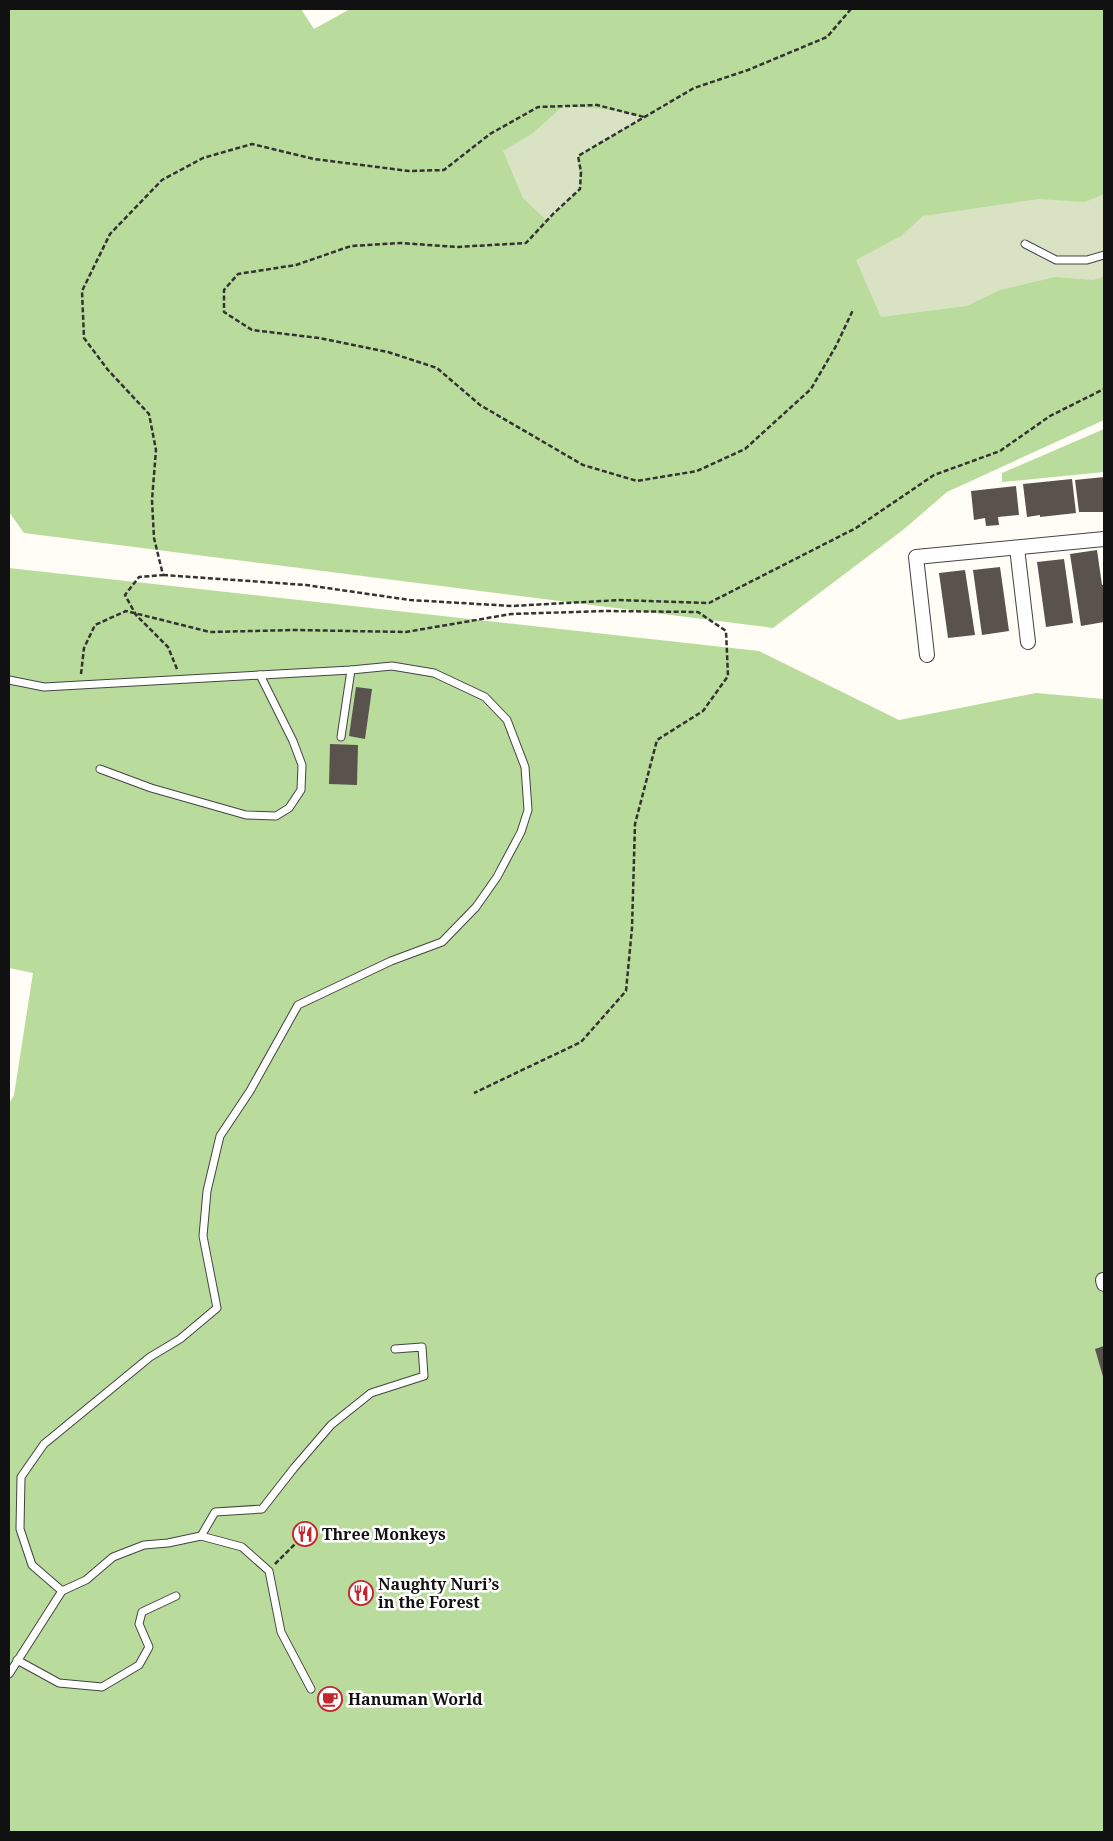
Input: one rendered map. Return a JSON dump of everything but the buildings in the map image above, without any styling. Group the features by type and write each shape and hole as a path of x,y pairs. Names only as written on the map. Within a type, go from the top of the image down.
{"street":[{"path":"927,656 916,557 1104,539"},
{"path":"1017,548 1028,642"}],"lane":[{"path":"1025,244 1056,260 1087,260 1104,255"},
{"path":"9,680 44,687 351,670 392,666 434,673 485,697 508,720 525,767 528,810 521,832 497,877 476,908 442,942 391,961 298,1005 250,1090 220,1136 207,1191 203,1236 217,1308 180,1339 150,1357 44,1444 21,1477 20,1529 32,1565 62,1591"},
{"path":"341,737 351,670"},
{"path":"100,769 151,788 246,815 276,816 289,808 301,790 302,765 293,741 260,675"},
{"path":"201,1536 215,1512 262,1509 331,1425 371,1393 424,1376 422,1347 394,1349"},
{"path":"9,1674 62,1591 86,1580 113,1557 144,1545 201,1536 242,1547 269,1570 281,1632 311,1689"},
{"path":"17,1660 58,1684 102,1687 139,1665 149,1647 139,1624 142,1612 176,1596"}],"path":[{"path":"851,9 827,37 748,70 694,88 578,156 581,172 580,189 526,243 457,247 401,243 351,246 296,265 238,274 224,290 224,312 252,330 319,338 388,352 437,368 480,405 583,465 637,481 697,471 745,449 811,389 836,346 853,310"},
{"path":"163,575 154,538 152,500 156,450 149,414 108,370 84,338 82,292 110,234 162,180 202,158 252,144 314,159 409,171 444,170 490,134 538,107 597,105 644,117"},
{"path":"181,680 168,647 136,615 125,595 139,577 163,575 306,585 410,600 512,606 620,600 709,603 856,528 934,475 1000,451 1050,416 1104,389"},
{"path":"79,685 84,648 95,625 126,611 210,632 295,630 406,632 511,614 604,611 698,612 726,631 728,676 703,711 657,740 635,824 632,928 626,992 581,1042 474,1093"},
{"path":"269,1570 304,1535"}],"green space":[{"path":"9,9 301,9 314,29 350,9 1104,9 1104,420 947,492 903,530 773,628 24,533 9,512"},
{"path":"563,106 615,110 644,117 578,156 580,189 547,221 523,198 503,151 533,133"},
{"path":"1104,194 1104,277 1093,280 1055,277 1000,290 967,306 881,317 856,260 901,236 923,216 1039,199 1085,202"},
{"path":"1104,429 1104,472 1002,482 1002,473"},
{"path":"9,568 759,651 899,720 1036,693 1104,699 1104,1832 9,1832 9,1104 14,1095 33,973 9,968"}],"place":[{"name":"Three Monkeys","path":"305,1534"},
{"name":"Naughty Nuri’s in the Forest","path":"361,1593"},
{"name":"Hanuman World","path":"330,1699"}]}
